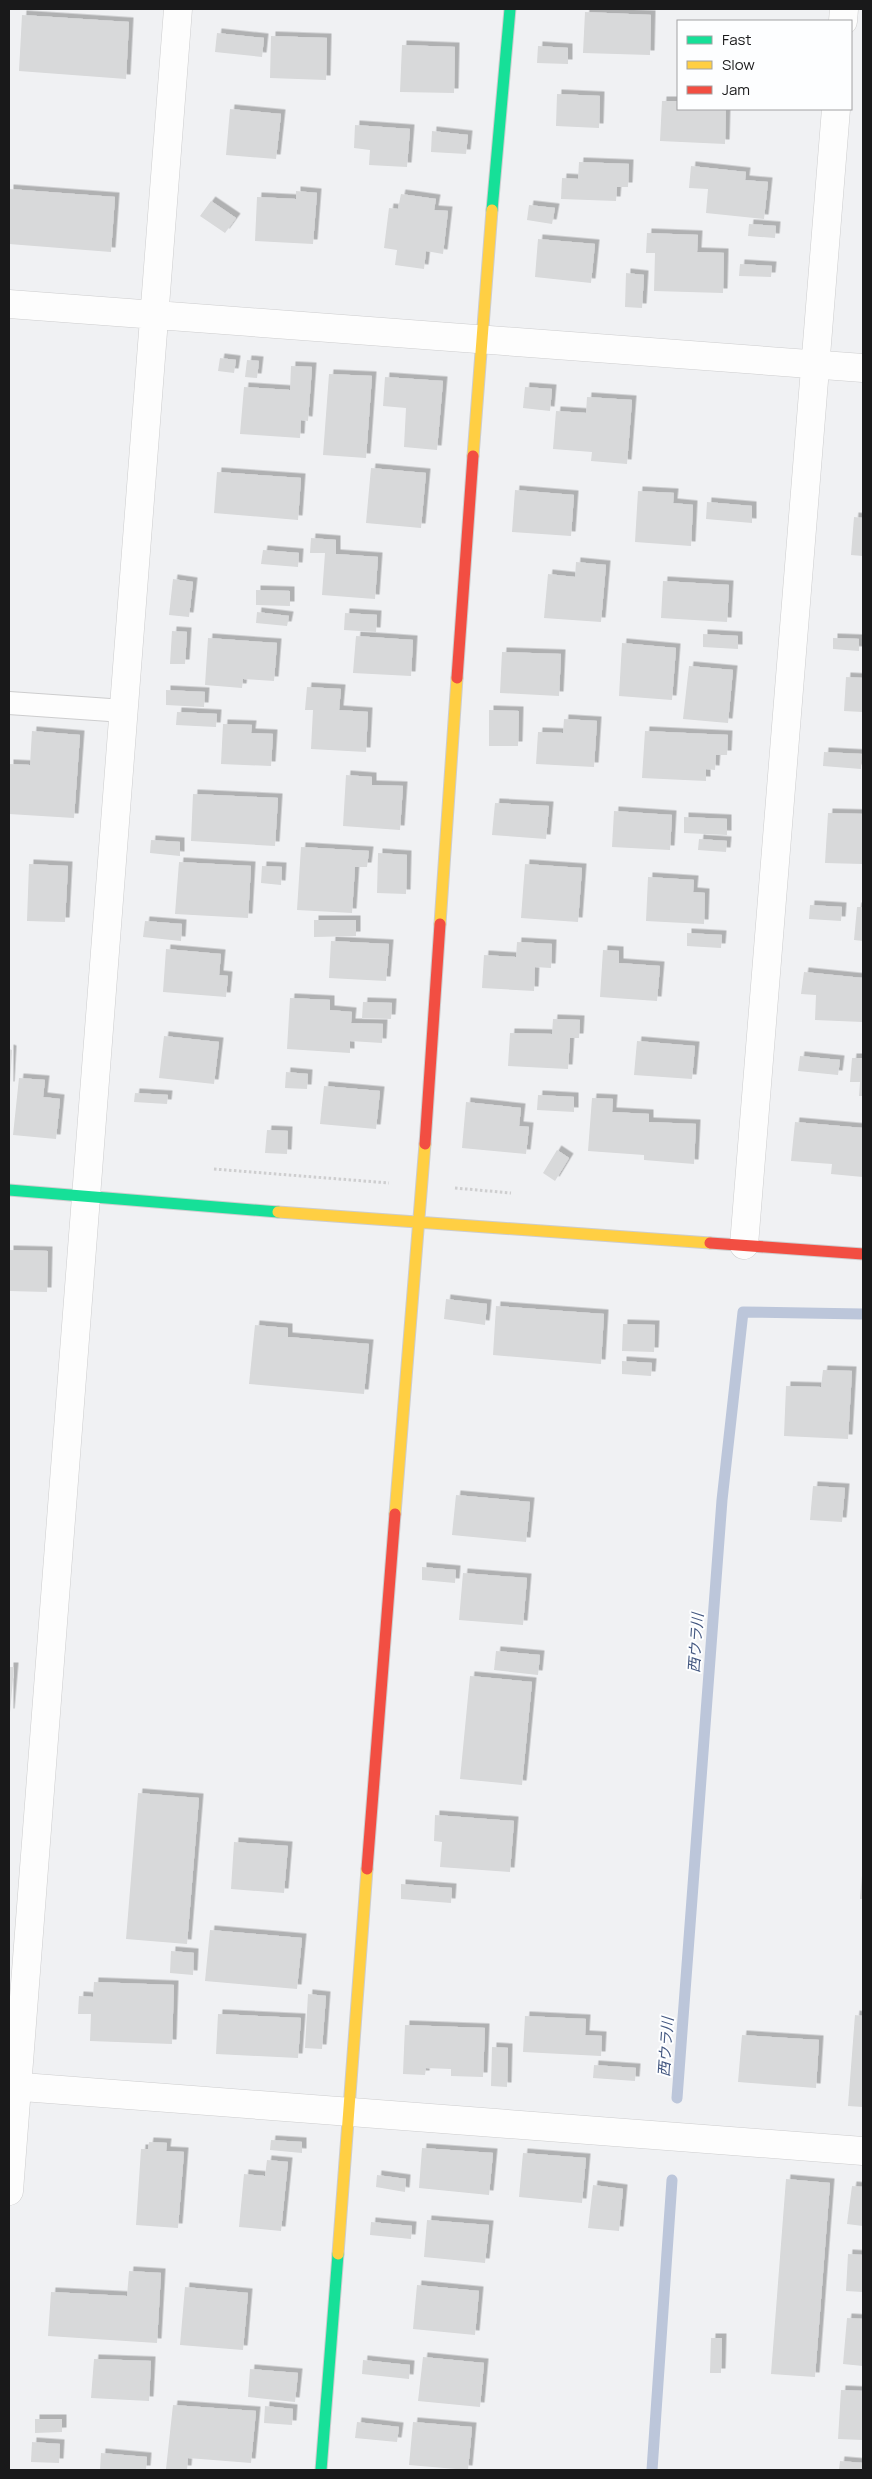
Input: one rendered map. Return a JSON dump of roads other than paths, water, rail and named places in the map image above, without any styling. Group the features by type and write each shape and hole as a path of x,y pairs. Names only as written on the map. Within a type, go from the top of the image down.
{"street":[{"path":"9,2191 13,2086 86,1196 178,9"},
{"path":"321,2470 417,1223 422,1185 481,340 510,9"},
{"path":"744,1245 836,110"},
{"path":"9,304 863,368"},
{"path":"9,1190 417,1223 863,1254"},
{"path":"13,2086 863,2151"}],"lane":[{"path":"9,704 124,711"}],"waterway":[{"name":"西ウラ川","path":"677,2098 722,1500 743,1312 863,1314"},
{"name":"西ウラ川","path":"652,2470 672,2180"}]}
